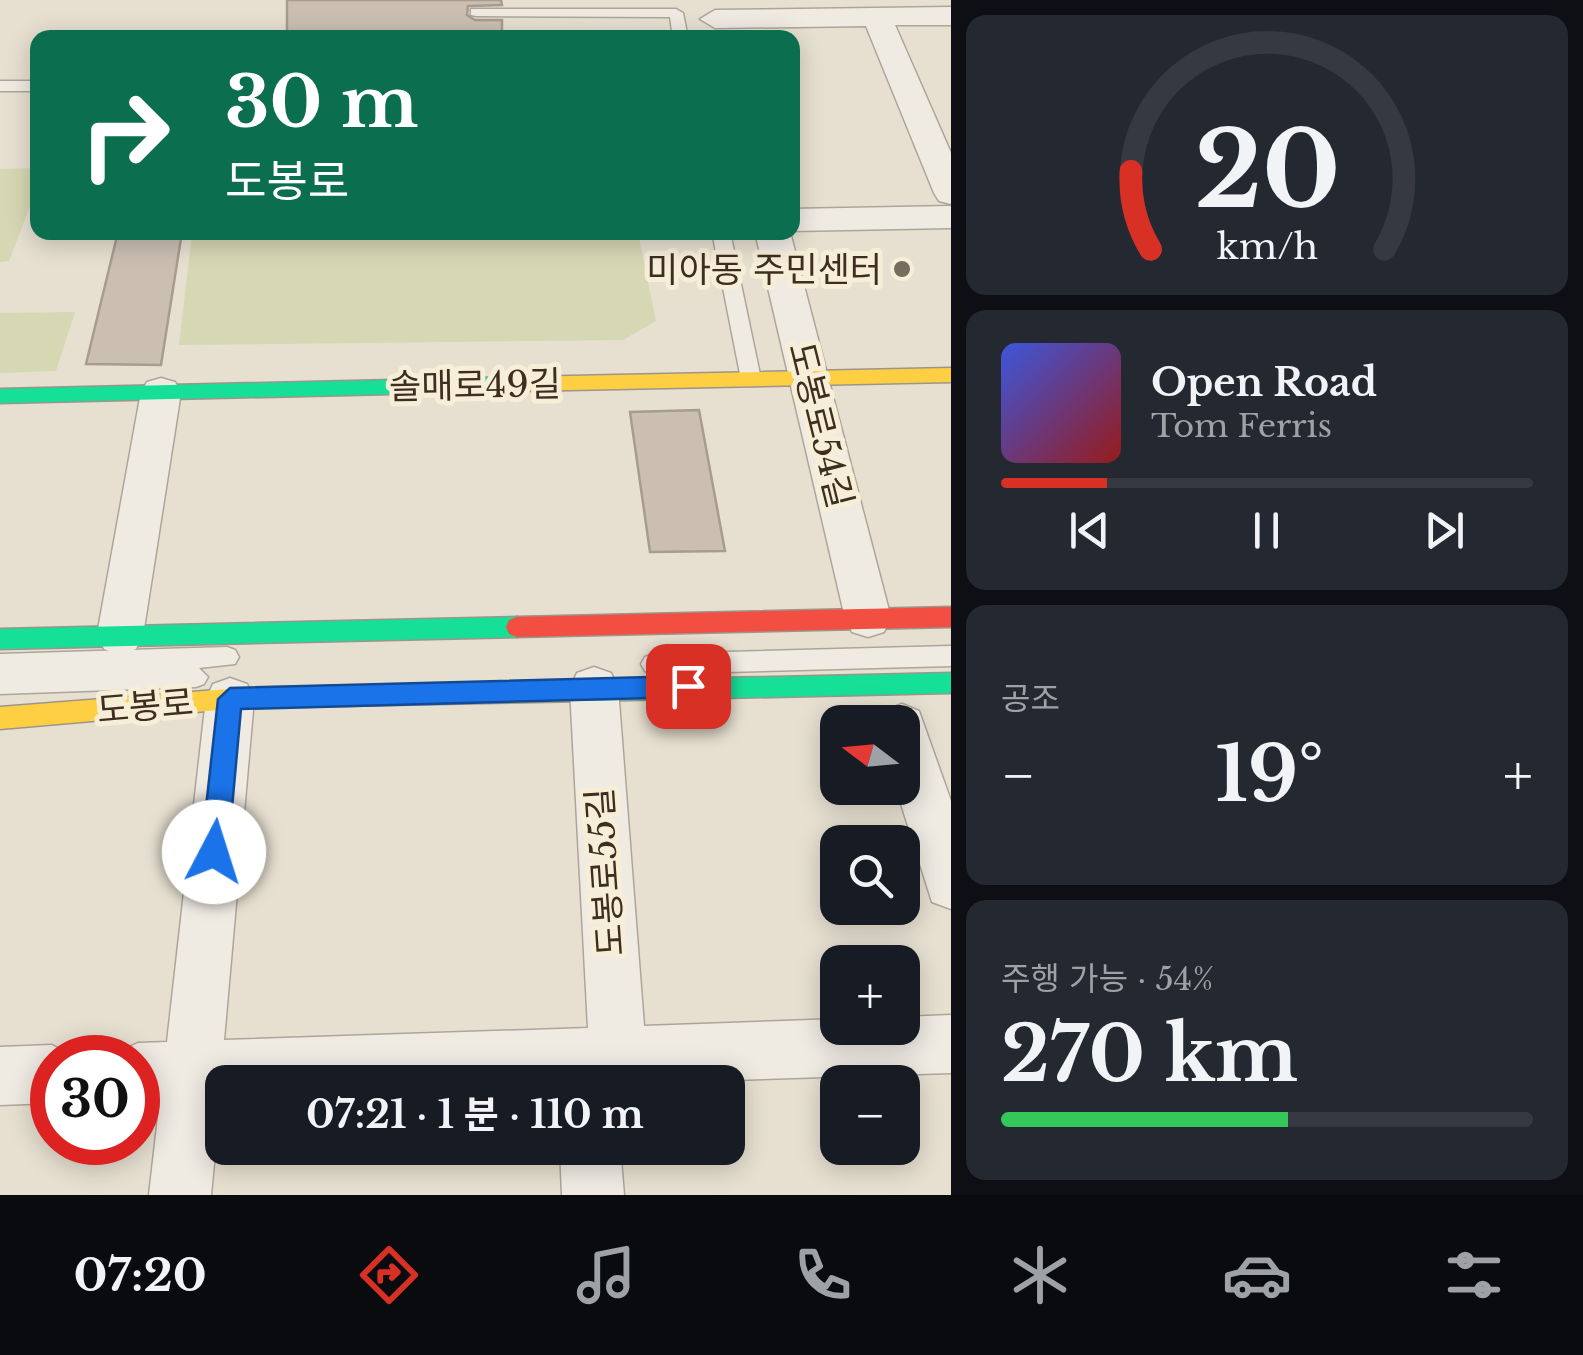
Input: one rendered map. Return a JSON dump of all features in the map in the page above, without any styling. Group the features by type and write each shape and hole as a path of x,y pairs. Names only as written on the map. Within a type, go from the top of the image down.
{"main road":[{"name":"솔매로49길","path":"0,396 950,375"},
{"name":"도봉로","path":"0,640 950,617"},
{"name":"도봉로","path":"0,718 592,670 654,687 838,705"},
{"name":"도봉로","path":"910,705 950,684"}],"street":[{"path":"715,19 950,16"},
{"path":"877,17 950,193"},
{"path":"800,220 950,217"},
{"name":"도봉로54길","path":"774,240 868,618"},
{"name":"도봉로","path":"120,635 161,392"},
{"name":"도봉로55길","path":"592,670 596,1065"},
{"path":"180,1195 230,699"},
{"path":"920,782 950,884"},
{"path":"596,1065 950,1044"},
{"path":"160,1072 205,1071"},
{"path":"0,1076 30,1075"},
{"path":"591,1165 593,1195"}],"lane":[{"path":"476,12 676,13 679,30"},
{"path":"0,86 30,86"},
{"path":"723,240 751,379"},
{"path":"0,664 950,637"},
{"path":"0,684 373,672 592,670 950,656"},
{"path":"373,672 654,687"},
{"path":"65,713 161,693 296,674"}],"green space":[{"path":"30,168 30,206 9,261 0,262 0,169"},
{"path":"191,240 639,240 656,321 623,340 179,345"},
{"path":"75,312 56,371 0,373 0,313"}],"building":[{"path":"287,0 501,0 502,5 468,6 467,15 475,20 502,20 502,30 287,30"},
{"path":"116,240 181,240 161,365 86,364"},
{"path":"699,410 725,551 650,552 630,412"}],"traffic: fast":[{"path":"0,396 521,384"},
{"path":"0,639 517,627"},
{"path":"586,691 951,683"}],"traffic: slow":[{"path":"521,384 951,375"},
{"path":"0,718 242,698 586,691"}],"traffic: jam":[{"path":"517,627 951,617"}],"place":[{"name":"미아동 주민센터","path":"902,269"}],"route":[{"path":"214,852 230,699 688,686"}]}
